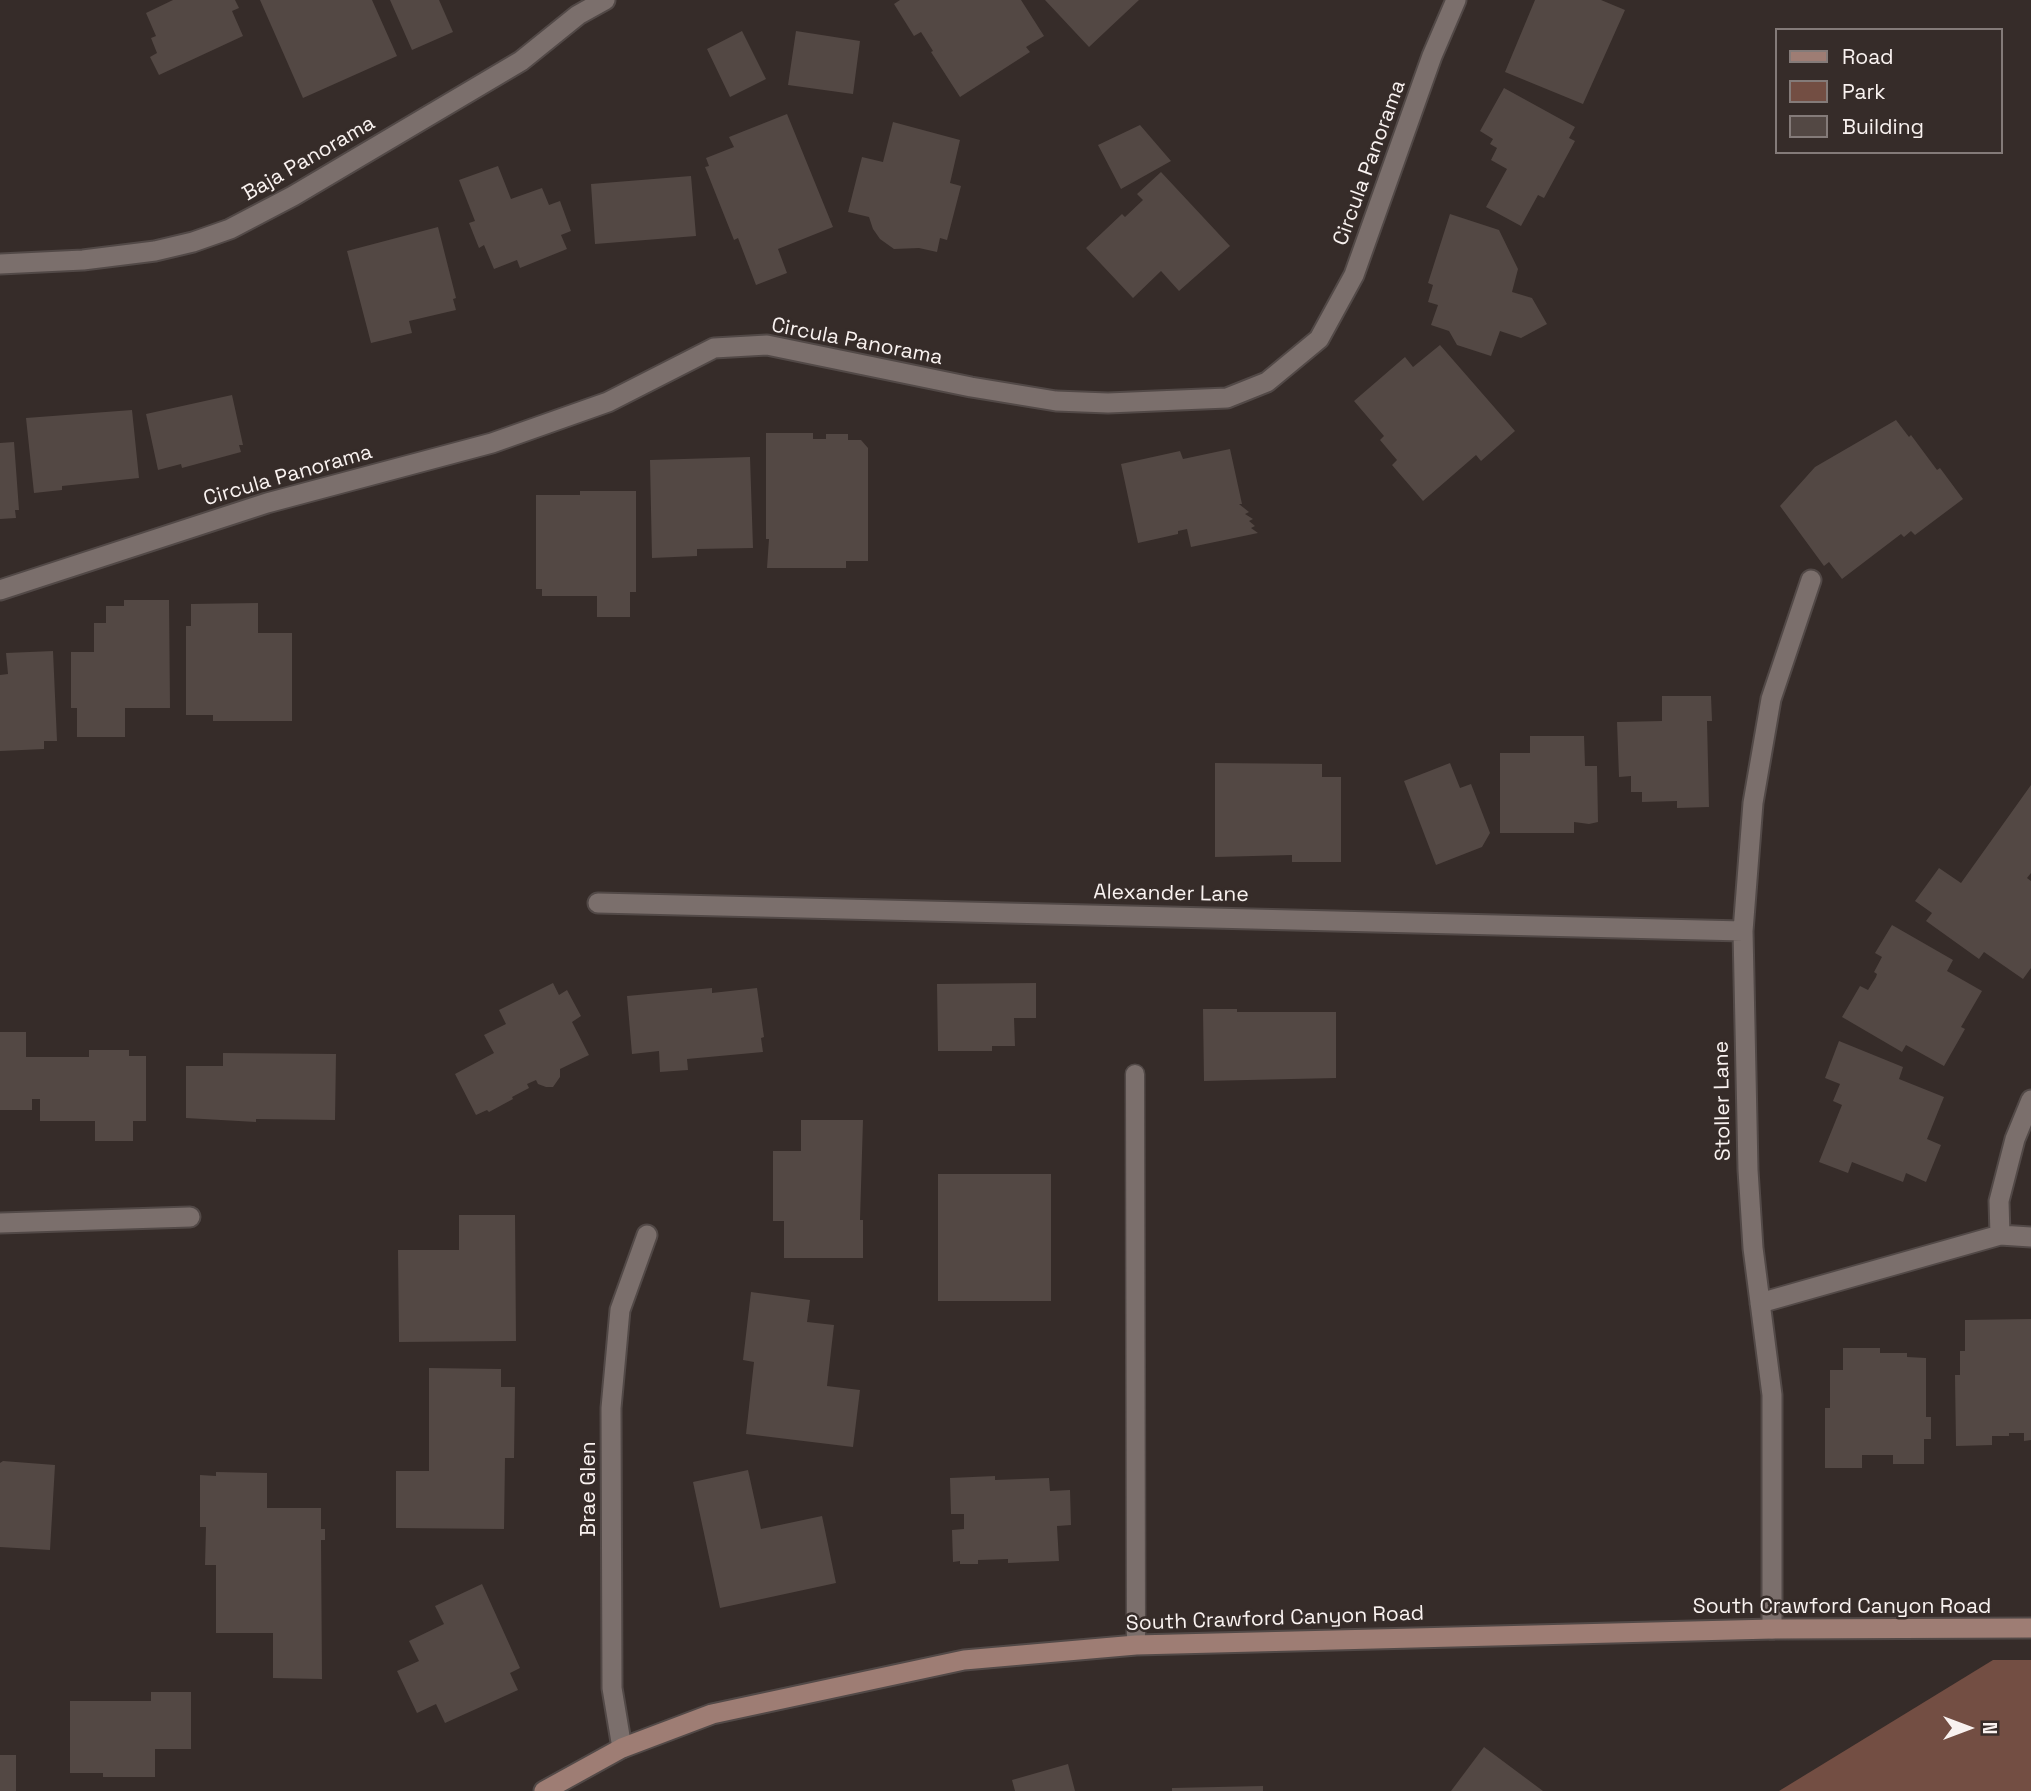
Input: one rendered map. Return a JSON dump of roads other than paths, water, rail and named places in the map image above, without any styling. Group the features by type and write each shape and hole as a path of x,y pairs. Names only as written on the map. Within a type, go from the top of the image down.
{"main road":[{"name":"South Crawford Canyon Road","path":"544,1791 622,1748 712,1714 964,1660 1136,1645 1772,1629 2031,1628"}],"street":[{"name":"Baja Panorama","path":"0,264 83,260 155,251 230,229 293,197 521,61 578,15 605,0"},
{"name":"Circula Panorama","path":"0,590 267,503 492,443 608,402 714,348 767,345 971,387 1056,401 1108,403 1227,398 1267,382 1319,339 1353,275 1432,56 1456,0"},
{"name":"Stoller Lane","path":"1772,1629 1772,1395 1760,1303 1748,1170 1743,931 1753,803 1771,699 1811,580"},
{"name":"Alexander Lane","path":"597,903 1743,931"},
{"path":"2000,1235 1999,1201 2015,1139 2031,1100"},
{"path":"0,1223 190,1217"},
{"name":"Brae Glen","path":"622,1748 612,1688 611,1408 620,1310 647,1235"},
{"path":"1760,1303 2000,1235 2031,1237"}],"lane":[{"path":"1136,1074 1136,1645"}]}
